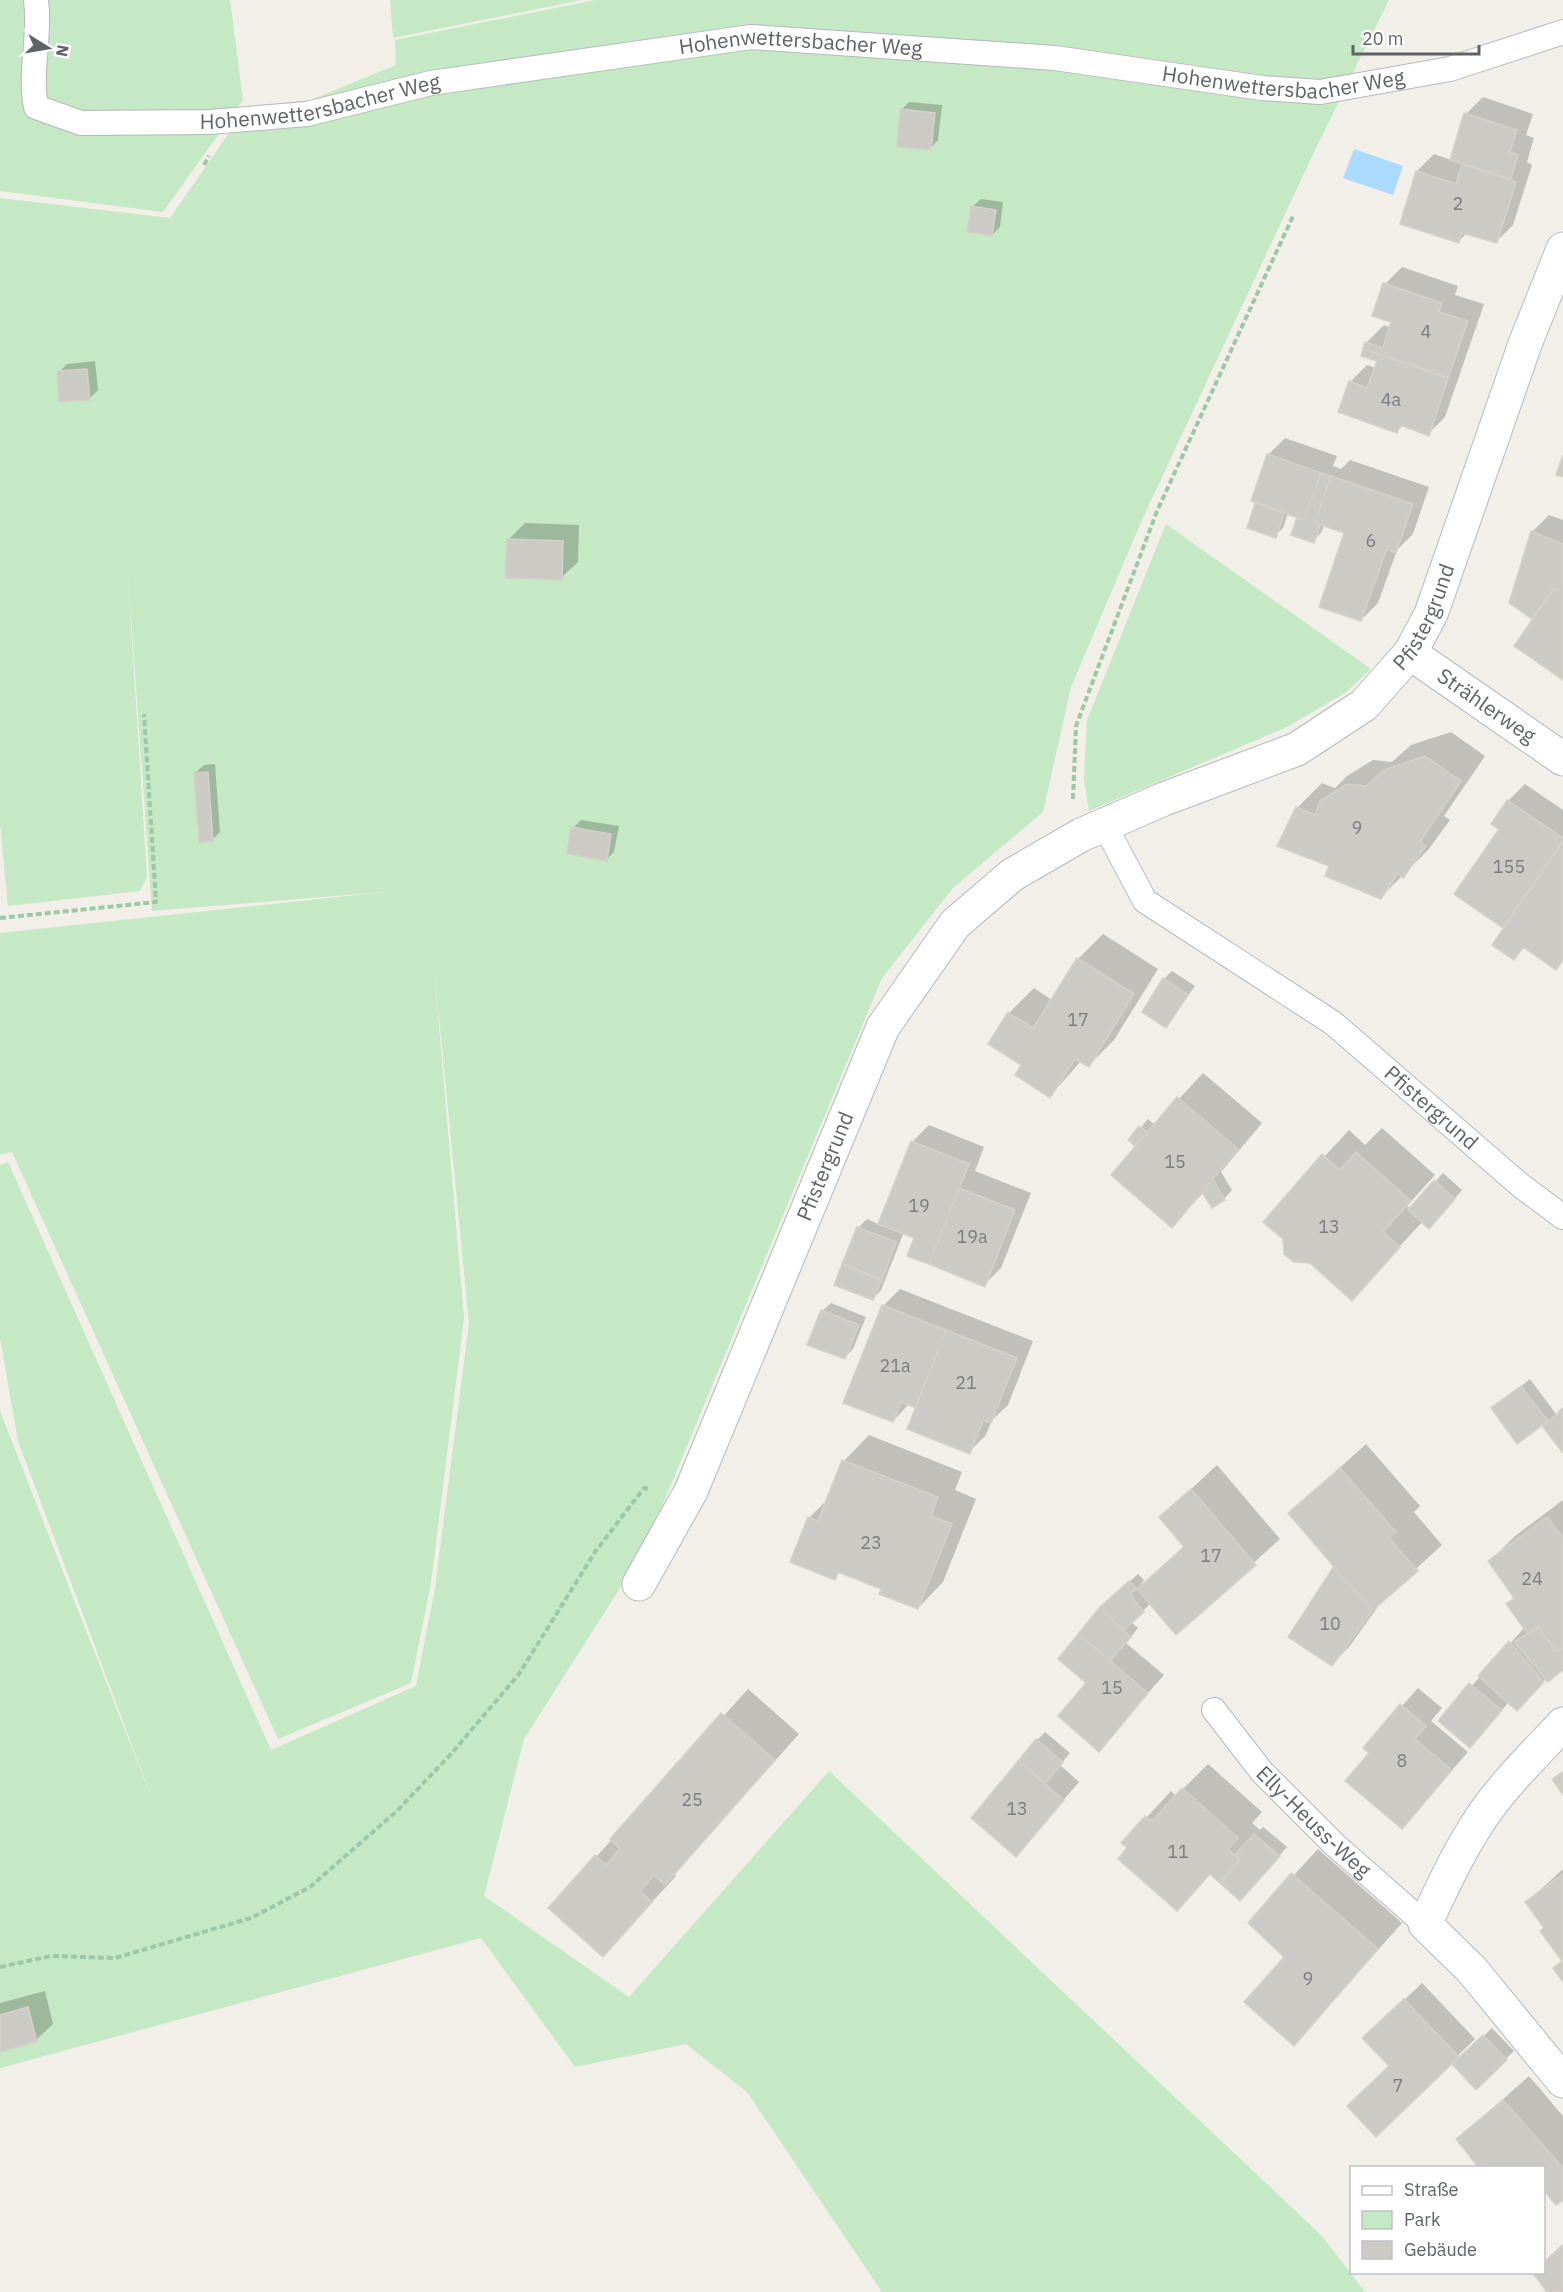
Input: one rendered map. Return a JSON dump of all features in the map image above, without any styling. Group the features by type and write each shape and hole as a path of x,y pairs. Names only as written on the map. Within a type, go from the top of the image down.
{"street":[{"name":"Pfistergrund","path":"639,1584 692,1491 882,1027 955,924 1012,875 1092,829 1297,750 1364,705 1410,653 1439,594 1525,344 1563,249"},
{"name":"Strählerweg","path":"1410,653 1563,759"},
{"path":"1425,1924 1451,1870 1482,1817 1523,1767 1563,1724"},
{"name":"Elly-Heuss-Weg","path":"1425,1924 1472,1970 1563,2081"}],"lane":[{"name":"Hohenwettersbacher Weg","path":"36,0 39,16 32,86 36,107 81,123 210,122 307,114 431,83 751,37 1055,58 1262,88 1320,92 1450,69 1563,32"},
{"name":"Pfistergrund","path":"1092,829 1145,901 1333,1023 1520,1185 1563,1217"},
{"name":"Elly-Heuss-Weg","path":"1214,1710 1262,1772 1335,1845 1425,1924"}],"path":[{"path":"1092,829 1072,794 1076,726 1157,511 1293,216"},
{"path":"0,918 156,902 144,714"},
{"path":"0,1967 51,1956 116,1958 251,1918 310,1887 397,1811 451,1754 519,1674 595,1552 644,1488 692,1491"}],"green space":[{"path":"0,0 230,0 243,100 163,212 0,191"},
{"path":"390,0 582,0 393,38"},
{"path":"595,0 1389,0 1314,152 1142,520 1071,687 1043,812 953,888 882,978 652,1530 627,1577 524,1739 484,1896 629,1997 829,1771 1322,2236 1365,2292 882,2292 747,2092 686,2044 575,2067 481,1938 0,2068 0,1411 154,1804 18,1441 0,1338 0,1165 8,1162 271,1750 416,1686 435,1588 469,1323 434,967 464,1318 431,1583 411,1683 278,1739 12,1152 0,1155 0,933 384,892 152,911 127,560 147,877 140,891 8,906 0,823 0,198 170,218 247,107 311,100 396,65 395,40"},
{"path":"1166,524 1371,669 1345,693 1287,727 1089,811 1084,780 1087,720"}],"water":[{"path":"1354,149 1403,166 1393,195 1343,178"}],"building":[{"path":"900,109 935,113 931,150 897,147"},
{"path":"1464,113 1517,130 1510,152 1518,155 1511,179 1450,160"},
{"path":"1462,164 1516,182 1497,243 1462,233 1459,243 1400,224 1416,171 1456,184"},
{"path":"971,206 996,210 992,236 967,232"},
{"path":"1383,283 1442,303 1439,312 1468,321 1448,378 1363,349 1365,342 1383,348 1391,322 1372,316"},
{"path":"1363,349 1448,378 1429,436 1400,425 1397,433 1338,412 1349,381 1367,388 1377,361 1361,356"},
{"path":"87,369 90,400 59,402 57,371"},
{"path":"1267,454 1321,473 1304,520 1251,501"},
{"path":"1563,455 1563,477 1556,475"},
{"path":"1321,473 1331,476 1315,523 1320,525 1314,543 1291,535 1297,517 1304,520"},
{"path":"1331,476 1413,504 1396,553 1387,549 1361,621 1319,607 1344,533 1315,523"},
{"path":"1255,503 1284,513 1276,538 1247,528"},
{"path":"1531,531 1563,544 1563,594 1554,588 1532,619 1509,603"},
{"path":"507,539 563,541 562,580 505,578"},
{"path":"1554,588 1563,594 1563,680 1514,646"},
{"path":"1425,756 1461,781 1420,842 1426,846 1403,878 1398,873 1381,899 1325,876 1329,866 1277,846 1296,807 1315,815 1320,801 1347,784 1366,786 1384,770"},
{"path":"208,772 213,841 199,843 194,773"},
{"path":"1507,800 1563,838 1563,841 1503,928 1454,894 1499,829 1491,824"},
{"path":"571,827 611,834 607,861 567,854"},
{"path":"1563,841 1563,960 1556,970 1523,947 1514,960 1492,945"},
{"path":"1077,958 1134,994 1089,1067 1075,1059 1050,1098 1015,1075 1021,1065 988,1044 1008,1012 1033,1028"},
{"path":"1163,978 1188,995 1166,1028 1142,1012"},
{"path":"1177,1097 1238,1149 1172,1228 1111,1175"},
{"path":"1139,1126 1147,1132 1135,1146 1128,1140"},
{"path":"911,1141 969,1164 929,1264 907,1256 914,1238 878,1224"},
{"path":"1356,1152 1411,1201 1383,1232 1400,1247 1352,1301 1310,1263 1294,1262 1284,1254 1283,1239 1263,1222 1322,1154 1340,1170"},
{"path":"1213,1179 1225,1200 1212,1208 1202,1192"},
{"path":"1434,1180 1455,1199 1429,1229 1408,1210"},
{"path":"959,1188 1015,1210 985,1287 929,1264"},
{"path":"857,1227 896,1242 882,1280 842,1264"},
{"path":"842,1264 882,1280 873,1300 834,1285"},
{"path":"882,1305 946,1330 916,1408 901,1402 893,1422 843,1403"},
{"path":"821,1310 859,1325 845,1359 807,1345"},
{"path":"946,1330 1017,1358 991,1423 983,1420 970,1454 907,1429"},
{"path":"1521,1386 1548,1421 1517,1444 1491,1408"},
{"path":"1563,1410 1563,1453 1542,1426"},
{"path":"842,1460 938,1497 931,1516 952,1524 918,1609 879,1594 881,1589 838,1572 835,1580 790,1562 808,1517 818,1521"},
{"path":"1340,1468 1396,1532 1389,1538 1418,1571 1372,1611 1288,1513"},
{"path":"1191,1489 1256,1565 1176,1635 1137,1589 1184,1547 1159,1517"},
{"path":"1547,1517 1563,1538 1563,1648 1556,1652 1538,1627 1528,1634 1506,1604 1514,1598 1488,1561"},
{"path":"1334,1566 1372,1611 1332,1666 1288,1637"},
{"path":"1129,1581 1137,1589 1130,1594 1144,1612 1124,1630 1100,1607"},
{"path":"1100,1607 1131,1637 1110,1661 1078,1634"},
{"path":"1538,1627 1556,1652 1563,1648 1563,1670 1548,1682 1514,1642"},
{"path":"1078,1634 1148,1693 1099,1752 1058,1716 1086,1683 1058,1659"},
{"path":"1509,1641 1544,1682 1517,1711 1478,1676"},
{"path":"1469,1683 1502,1710 1470,1748 1438,1721"},
{"path":"1400,1704 1426,1726 1415,1739 1452,1770 1402,1829 1345,1781 1369,1753 1363,1748"},
{"path":"721,1713 775,1760 665,1885 654,1875 640,1891 652,1902 603,1957 548,1908 595,1855 606,1865 620,1849 610,1839"},
{"path":"1036,1739 1063,1762 1045,1784 1018,1761"},
{"path":"1018,1761 1064,1800 1016,1857 971,1818"},
{"path":"1563,1772 1563,1795 1552,1779"},
{"path":"1182,1788 1238,1838 1228,1849 1240,1860 1220,1883 1210,1874 1177,1911 1118,1859 1127,1848 1121,1843 1145,1816 1152,1821"},
{"path":"1254,1834 1280,1856 1240,1901 1220,1883 1240,1860 1235,1855"},
{"path":"1291,1873 1378,1949 1294,2046 1244,2002 1284,1957 1248,1923"},
{"path":"1563,1874 1563,1982 1553,1968 1562,1961 1540,1931 1544,1928 1525,1902"},
{"path":"1404,1999 1459,2057 1376,2137 1347,2106 1389,2066 1362,2038"},
{"path":"28,2007 37,2042 0,2052 0,2015"},
{"path":"1483,2035 1507,2060 1476,2090 1452,2064"},
{"path":"1503,2100 1563,2168 1563,2200 1556,2205 1545,2192 1545,2166 1477,2166 1456,2139"},
{"path":"1563,2246 1563,2292 1547,2292 1534,2274 1545,2274 1545,2261"}]}
